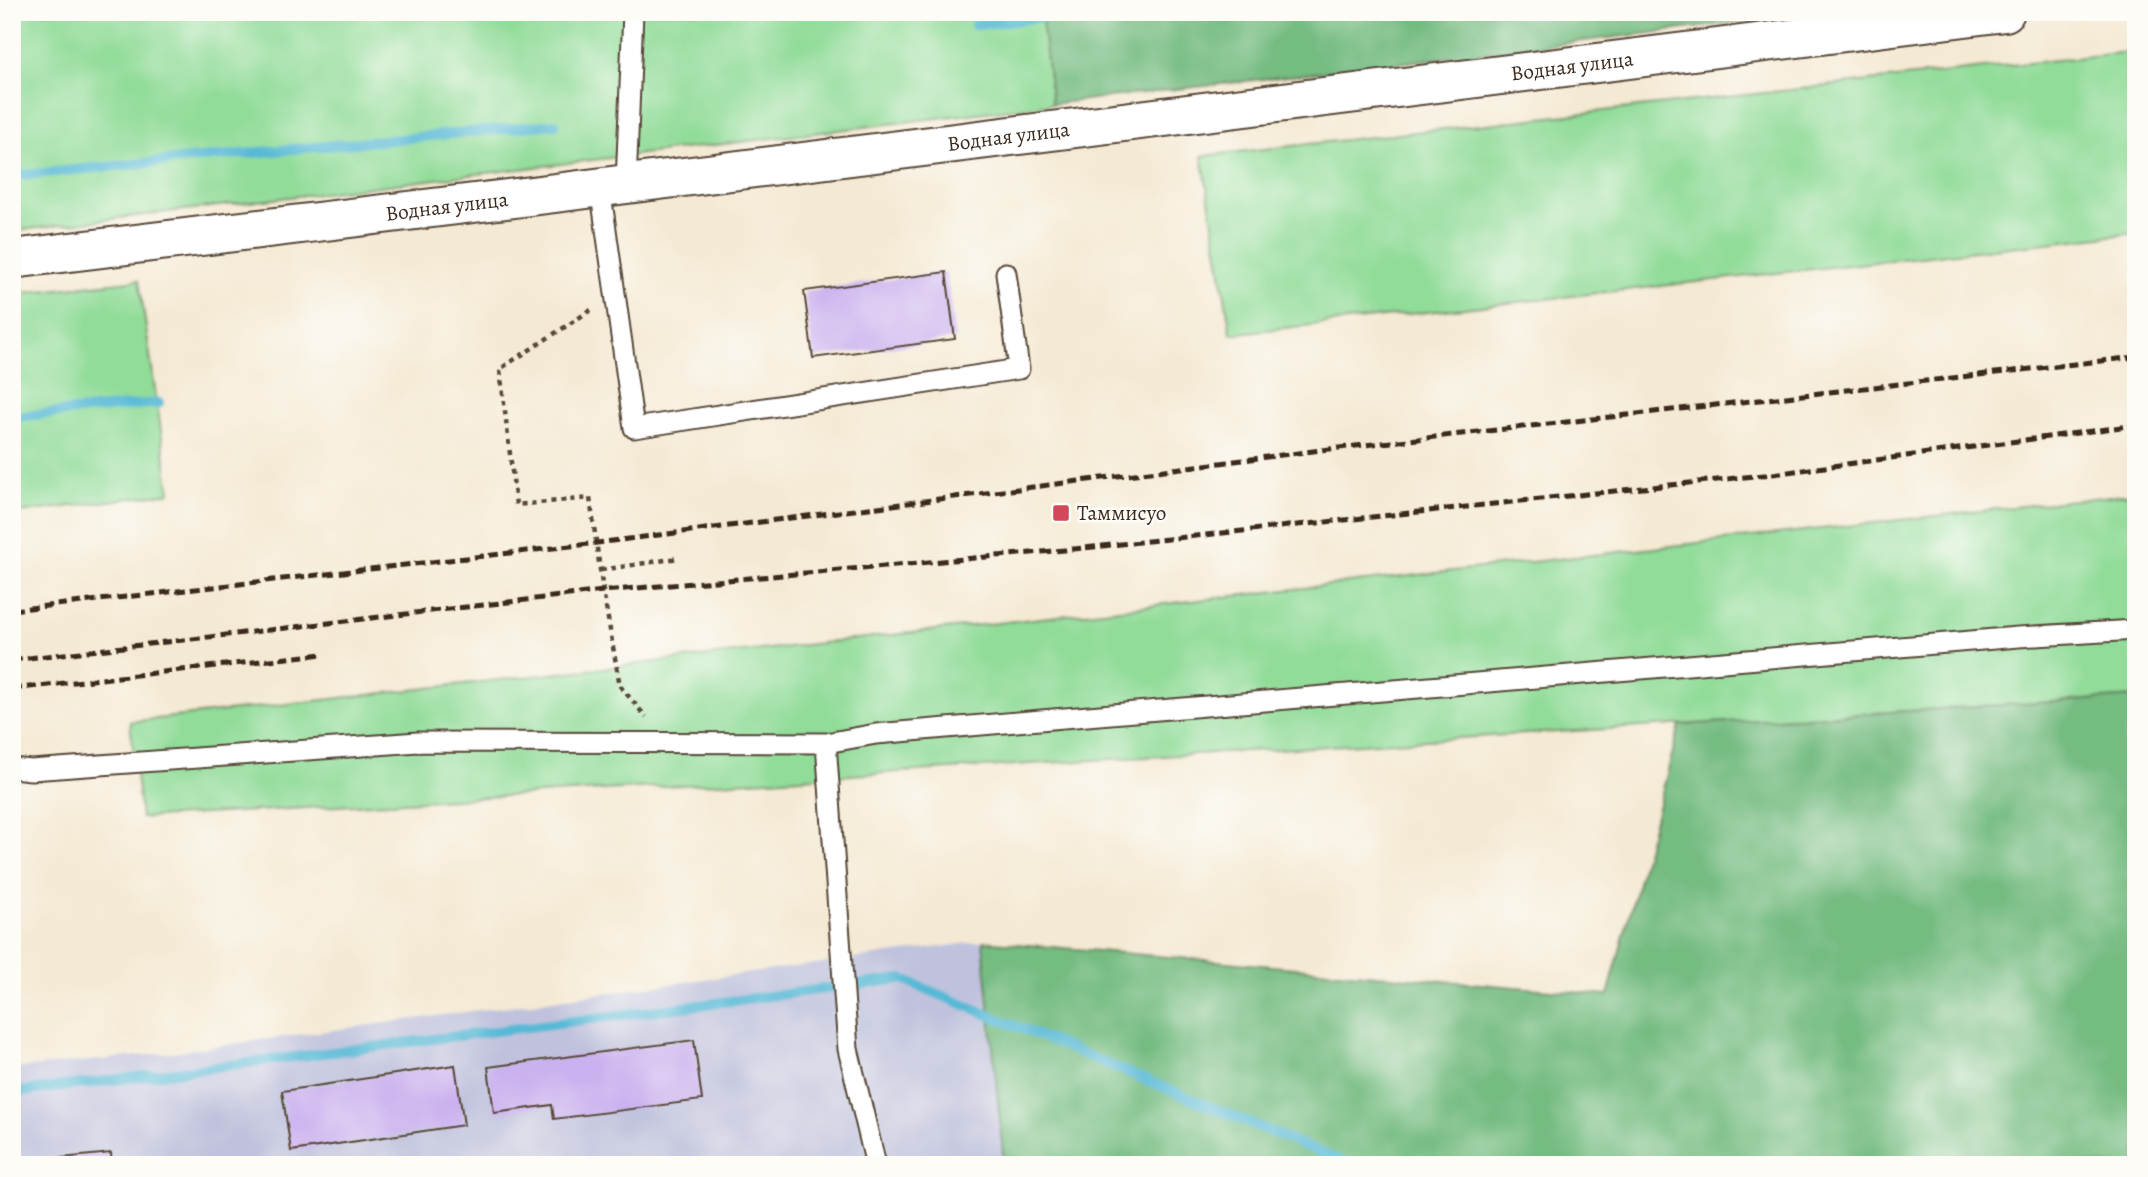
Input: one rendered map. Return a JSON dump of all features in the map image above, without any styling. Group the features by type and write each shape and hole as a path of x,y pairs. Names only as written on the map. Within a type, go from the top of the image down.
{"street":[{"name":"Водная улица","path":"12,259 2005,12"}],"lane":[{"path":"633,12 613,186 615,294 634,428 1019,369 1006,273"},
{"path":"12,768 31,770 418,742 826,743 904,731 2004,638 2136,630"},
{"path":"826,743 848,1049 876,1165"}],"path":[{"path":"615,294 500,369 516,505 590,498 620,686 653,724"},
{"path":"601,570 678,558"}],"shaded area":[{"path":"983,941 1004,1165 12,1165 12,1069 166,1053"}],"green space":[{"path":"12,12 1041,12 1052,104 12,231"},
{"path":"1041,12 1829,12 1052,104"},
{"path":"2136,51 2136,233 1231,334 1202,156"},
{"path":"139,280 170,493 12,514 12,294"},
{"path":"2136,493 2136,697 141,818 130,722"},
{"path":"2136,697 2136,1165 1004,1165 983,941 1608,995 1680,725"}],"building":[{"path":"946,272 955,339 813,358 804,291"},
{"path":"694,1040 702,1100 554,1119 552,1105 494,1113 488,1067"},
{"path":"455,1065 464,1125 291,1151 282,1091"},
{"path":"111,1153 112,1165 12,1165 12,1163"}],"waterway":[{"path":"975,25 1085,12"},
{"path":"12,176 555,124"},
{"path":"12,417 159,403"},
{"path":"12,1093 902,979 1351,1165"}],"railway":[{"path":"12,610 597,543 1321,450 2136,357"},
{"path":"12,660 603,591 1065,550 1773,474 2136,425"},
{"path":"12,689 323,654"}],"place":[{"name":"Таммисуо","path":"1061,513"}]}
